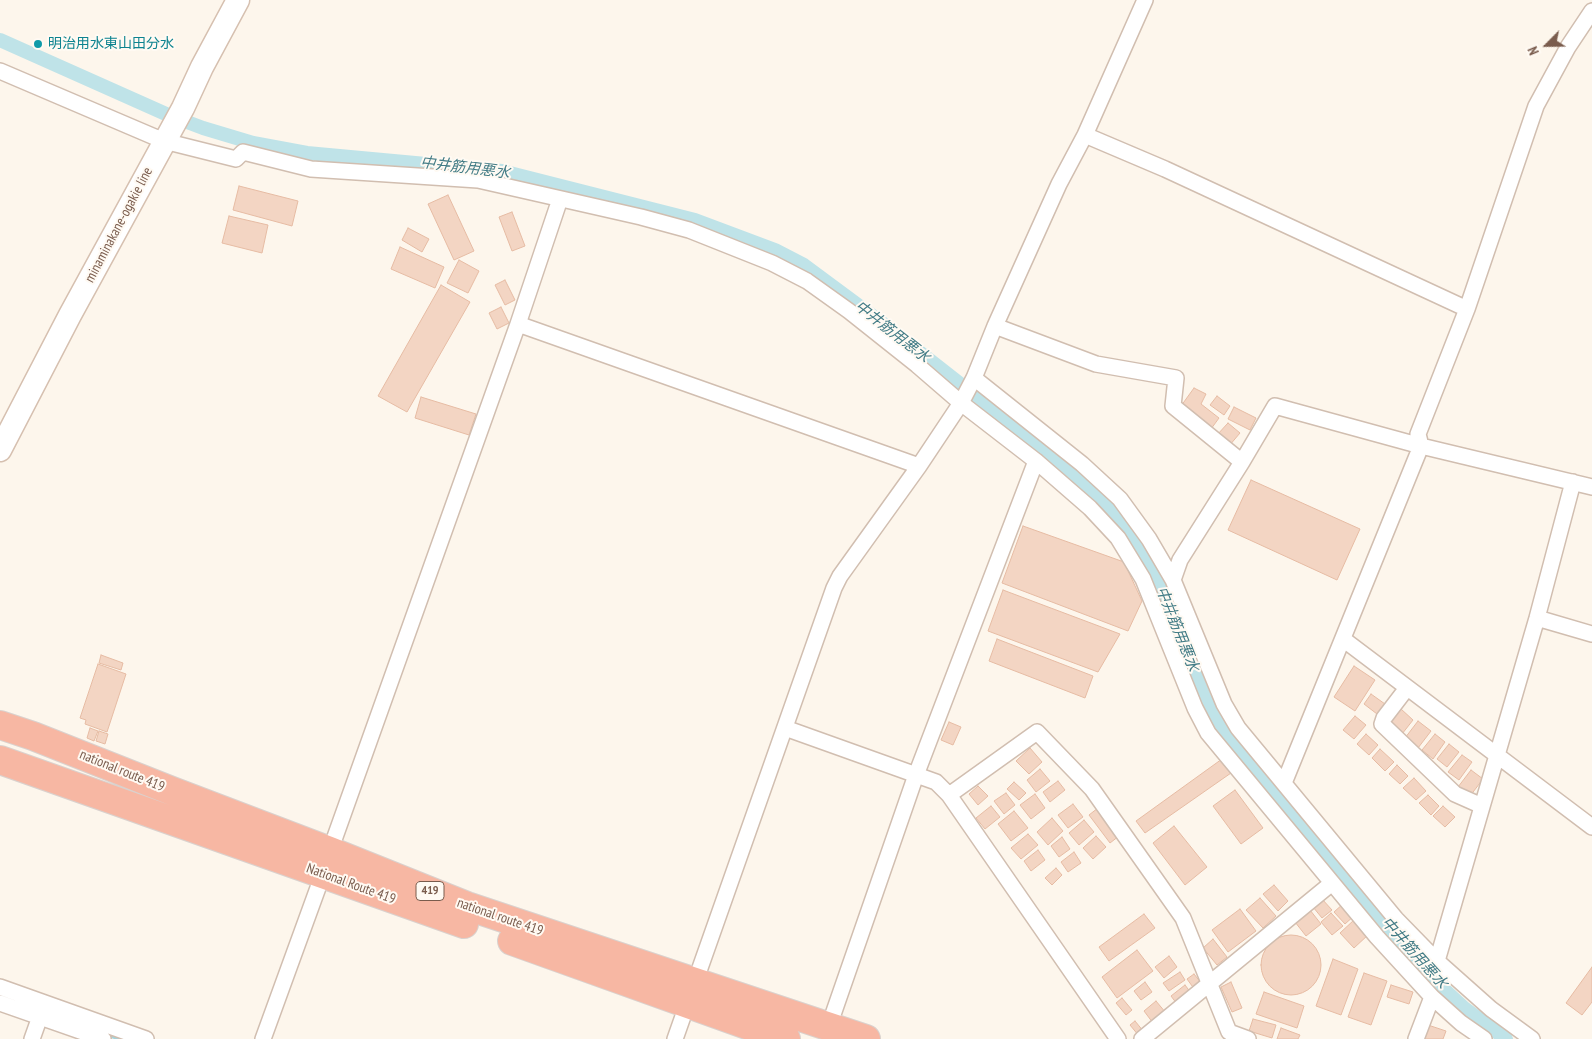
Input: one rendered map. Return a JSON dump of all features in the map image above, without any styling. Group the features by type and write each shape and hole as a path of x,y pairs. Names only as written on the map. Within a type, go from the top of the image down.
{"highway":[{"name":"national route 419","path":"0,726 33,736 172,791 327,862"},
{"name":"National Route 419","path":"0,760 327,862 690,993 786,1039"},
{"name":"419","path":"690,993 829,1026 866,1039"}],"main road":[{"name":"minaminakane-ogakie line","path":"0,450 70,315 183,108 202,67 238,0"}],"street":[{"path":"675,1039 834,588 840,576 961,404 1059,184 1085,135 1145,0"},
{"path":"1284,783 1421,446 1418,434 1466,308 1536,106 1568,47 1592,11"},
{"path":"0,71 167,136 236,159 244,152 311,169 478,180 560,200 641,216 689,230 772,262 807,281 849,311 917,365 961,404 1036,461 1090,508 1118,538 1143,579 1195,708 1208,732 1377,937 1432,997 1461,1023 1484,1039"},
{"path":"1085,135 1165,169 1466,308"},
{"path":"263,1039 518,324 560,200"},
{"path":"518,324 919,466"},
{"path":"995,326 1096,364 1176,378 1173,406 1242,462"},
{"path":"974,378 1082,464 1120,499 1149,539 1173,580 1224,704 1238,728 1396,919 1437,961 1491,1009 1532,1039"},
{"path":"1173,580 1180,560 1275,406 1421,446 1592,487"},
{"path":"829,1026 916,775 1036,461"},
{"path":"1437,961 1537,618 1573,482"},
{"path":"1537,618 1592,634"},
{"path":"1165,632 1190,622"},
{"path":"1344,639 1592,827"},
{"path":"1407,688 1384,718 1382,724 1455,794 1482,806"},
{"path":"785,728 936,782 949,795 1118,1039"},
{"path":"949,795 1038,732 1092,789 1183,918 1208,984 1229,1032 1248,1039"},
{"path":"1142,1039 1332,883"},
{"path":"0,987 42,1010 103,1039"},
{"path":"1416,1039 1432,997"},
{"path":"0,1003 42,1010 146,1039"},
{"path":"32,1039 42,1010"}],"building":[{"path":"239,186 298,201 292,226 233,210"},
{"path":"448,195 474,251 454,260 428,204"},
{"path":"512,212 525,246 512,251 499,217"},
{"path":"229,216 268,225 262,253 222,243"},
{"path":"408,228 429,239 422,252 402,240"},
{"path":"400,247 444,267 435,288 391,269"},
{"path":"459,260 479,271 468,293 447,283"},
{"path":"505,280 515,300 505,305 495,285"},
{"path":"441,285 470,302 407,412 378,396"},
{"path":"501,307 509,323 497,329 489,313"},
{"path":"1194,388 1206,394 1201,404 1219,418 1211,429 1181,406"},
{"path":"1217,396 1230,406 1224,415 1210,405"},
{"path":"421,397 476,414 469,435 415,418"},
{"path":"1234,407 1256,418 1250,430 1228,419"},
{"path":"1228,423 1240,433 1229,446 1217,435"},
{"path":"1251,480 1360,529 1337,580 1228,530"},
{"path":"1023,526 1124,562 1142,601 1128,631 1002,583"},
{"path":"1003,590 1120,634 1098,672 988,631"},
{"path":"997,639 1093,676 1085,698 989,661"},
{"path":"101,655 123,663 121,670 99,663"},
{"path":"98,664 126,674 107,732 85,724 86,720 80,718"},
{"path":"1354,666 1375,680 1355,711 1334,697"},
{"path":"1371,694 1385,704 1377,714 1364,704"},
{"path":"1401,709 1413,720 1402,734 1389,723"},
{"path":"1355,716 1366,725 1354,739 1343,730"},
{"path":"1418,721 1431,731 1418,748 1405,738"},
{"path":"949,722 961,727 953,745 941,740"},
{"path":"90,728 98,731 94,741 87,738"},
{"path":"99,731 108,734 105,744 96,741"},
{"path":"1366,734 1378,745 1369,755 1357,744"},
{"path":"1435,734 1445,742 1433,759 1422,750"},
{"path":"1449,744 1459,752 1447,767 1437,759"},
{"path":"1030,748 1042,762 1029,774 1016,761"},
{"path":"1380,749 1394,762 1385,771 1372,758"},
{"path":"1462,755 1472,762 1459,780 1448,772"},
{"path":"1222,759 1231,773 1145,833 1136,821"},
{"path":"1397,765 1408,776 1400,784 1389,774"},
{"path":"1040,769 1050,781 1036,792 1027,780"},
{"path":"1471,770 1483,779 1470,796 1458,787"},
{"path":"1414,778 1426,791 1416,800 1403,788"},
{"path":"1058,781 1065,790 1050,802 1043,792"},
{"path":"1014,782 1026,793 1019,800 1007,789"},
{"path":"978,786 988,796 978,805 969,794"},
{"path":"1235,790 1263,828 1241,844 1213,806"},
{"path":"1006,793 1015,805 1004,814 994,801"},
{"path":"1035,794 1045,808 1031,819 1020,805"},
{"path":"1428,795 1439,806 1431,815 1419,803"},
{"path":"1073,804 1083,817 1068,828 1058,815"},
{"path":"991,806 1000,817 985,829 976,818"},
{"path":"1443,806 1455,817 1445,827 1433,816"},
{"path":"1098,808 1119,836 1110,843 1089,815"},
{"path":"1014,811 1028,828 1011,841 998,824"},
{"path":"1052,818 1063,831 1048,845 1037,832"},
{"path":"1084,820 1094,832 1079,845 1069,833"},
{"path":"1174,826 1207,867 1185,885 1153,843"},
{"path":"1028,834 1038,845 1021,859 1011,848"},
{"path":"1096,836 1106,847 1093,859 1083,848"},
{"path":"1062,837 1070,849 1059,857 1051,846"},
{"path":"1038,850 1045,860 1031,871 1024,861"},
{"path":"1074,852 1081,863 1068,872 1061,862"},
{"path":"1056,868 1062,875 1052,885 1045,878"},
{"path":"1274,885 1288,901 1278,911 1263,894"},
{"path":"1260,898 1276,916 1263,928 1246,910"},
{"path":"1322,899 1332,910 1322,918 1313,907"},
{"path":"1344,903 1355,915 1345,924 1334,912"},
{"path":"1240,909 1256,931 1228,952 1212,930"},
{"path":"1310,910 1321,924 1306,936 1295,922"},
{"path":"1331,913 1343,926 1332,935 1321,922"},
{"path":"1144,914 1155,928 1109,961 1099,947"},
{"path":"1354,920 1368,935 1354,948 1340,933"},
{"path":"1291,935 1308,940 1316,948 1321,965 1316,982 1308,990 1291,995 1274,990 1266,982 1261,965 1266,948 1274,940"},
{"path":"1213,939 1227,957 1217,965 1203,948"},
{"path":"1137,950 1153,971 1117,998 1102,977"},
{"path":"1169,956 1177,967 1164,978 1155,967"},
{"path":"1333,959 1358,969 1341,1015 1316,1006"},
{"path":"1592,967 1592,1002 1582,1015 1566,1003"},
{"path":"1180,972 1185,980 1169,991 1163,983"},
{"path":"1364,973 1387,981 1371,1025 1348,1017"},
{"path":"1194,974 1202,984 1195,990 1187,979"},
{"path":"1145,982 1152,992 1141,1000 1134,991"},
{"path":"1231,982 1242,1008 1232,1012 1221,987"},
{"path":"1185,985 1191,993 1177,1004 1171,996"},
{"path":"1391,985 1413,992 1409,1004 1387,997"},
{"path":"1264,992 1304,1006 1297,1028 1256,1014"},
{"path":"1122,998 1132,1010 1126,1015 1116,1003"},
{"path":"1156,1001 1166,1013 1153,1023 1144,1011"},
{"path":"1253,1019 1276,1025 1272,1038 1249,1031"},
{"path":"1135,1021 1144,1032 1139,1036 1130,1025"},
{"path":"1428,1025 1446,1031 1443,1039 1423,1039"},
{"path":"1281,1028 1300,1035 1298,1039 1277,1039"}],"waterway":[{"name":"中井筋用悪水","path":"0,40 166,114 203,128 253,143 307,153 502,171 695,220 775,250 804,265 885,325 1070,470 1102,498 1130,531 1150,563 1205,699 1222,729 1437,983 1464,1008 1506,1039"},
{"path":"106,1034 120,1039"}],"place":[{"name":"明治用水東山田分水","path":"38,44"}]}
